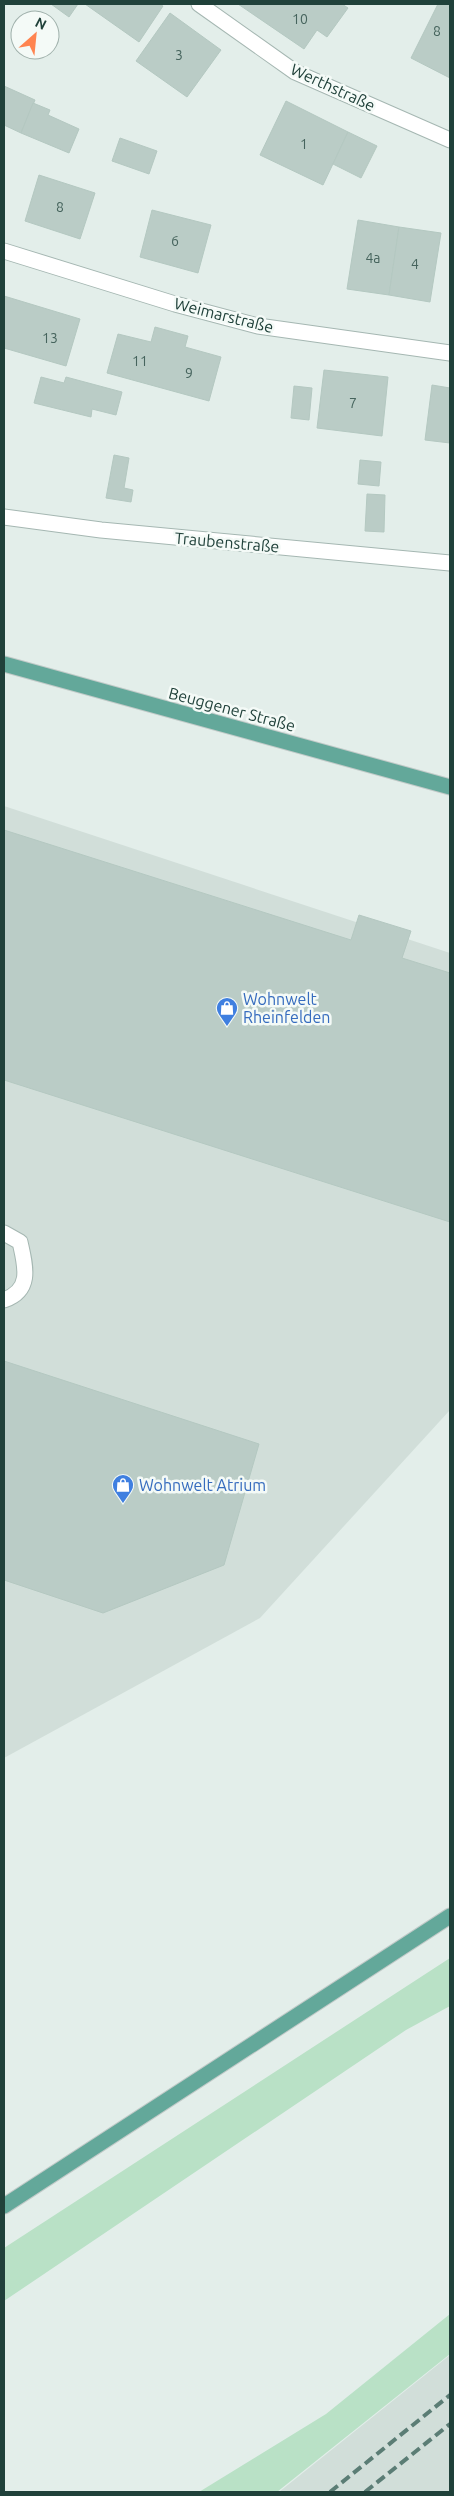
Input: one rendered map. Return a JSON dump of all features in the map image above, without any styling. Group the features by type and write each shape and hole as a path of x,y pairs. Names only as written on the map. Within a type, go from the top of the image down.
{"main road":[{"name":"Beuggener Straße","path":"4,664 450,786"},
{"path":"4,2206 450,1916"}],"street":[{"name":"Werthstraße","path":"199,4 295,72 450,140"},
{"name":"Weimarstraße","path":"4,251 175,304 258,326 450,353"},
{"name":"Traubenstraße","path":"4,517 101,530 450,563"},
{"path":"4,1233 20,1242 27,1273 19,1291 4,1300"}],"shaded area":[{"path":"4,806 450,953 450,1410 260,1618 4,1758"},
{"path":"450,2355 450,2492 279,2492"}],"green space":[{"path":"450,1958 450,2006 406,2030 4,2301 4,2248"},
{"path":"450,2314 450,2354 277,2492 199,2492 326,2414"}],"building":[{"path":"51,4 78,4 69,17"},
{"path":"85,4 159,4 163,6 139,42"},
{"path":"238,4 342,4 348,8 327,37 317,30 304,49"},
{"path":"438,4 450,4 450,78 411,58"},
{"path":"170,13 221,50 187,97 136,61"},
{"path":"4,86 35,100 21,133 4,125"},
{"path":"286,101 348,132 323,185 260,155"},
{"path":"33,103 50,110 48,115 79,129 69,153 21,133"},
{"path":"348,132 377,146 361,178 333,164"},
{"path":"120,138 157,151 149,174 112,161"},
{"path":"39,175 95,193 80,239 25,221"},
{"path":"152,210 211,225 198,273 140,257"},
{"path":"358,220 399,227 389,295 347,289"},
{"path":"399,227 441,233 430,302 389,295"},
{"path":"4,296 80,319 66,366 4,348"},
{"path":"155,327 188,336 185,347 221,357 209,401 107,373 118,334 151,342"},
{"path":"324,370 388,377 382,436 317,428"},
{"path":"41,377 64,383 66,377 122,392 116,415 92,409 91,417 34,403"},
{"path":"432,385 450,388 450,443 425,440"},
{"path":"294,386 312,388 309,420 291,418"},
{"path":"114,455 129,458 124,488 133,490 131,502 106,498"},
{"path":"360,460 381,462 379,486 358,484"},
{"path":"367,494 385,495 384,532 365,531"},
{"name":"Wohnwelt Rheinfelden","path":"4,830 351,940 359,915 411,931 402,958 450,973 450,1222 4,1080"},
{"name":"Wohnwelt Atrium","path":"4,1361 259,1444 224,1565 103,1613 4,1580"}],"railway":[{"path":"330,2492 450,2395"},
{"path":"365,2492 450,2424"}],"place":[{"name":"Wohnwelt Rheinfelden","path":"227,1027"},
{"name":"Wohnwelt Atrium","path":"123,1504"}]}
